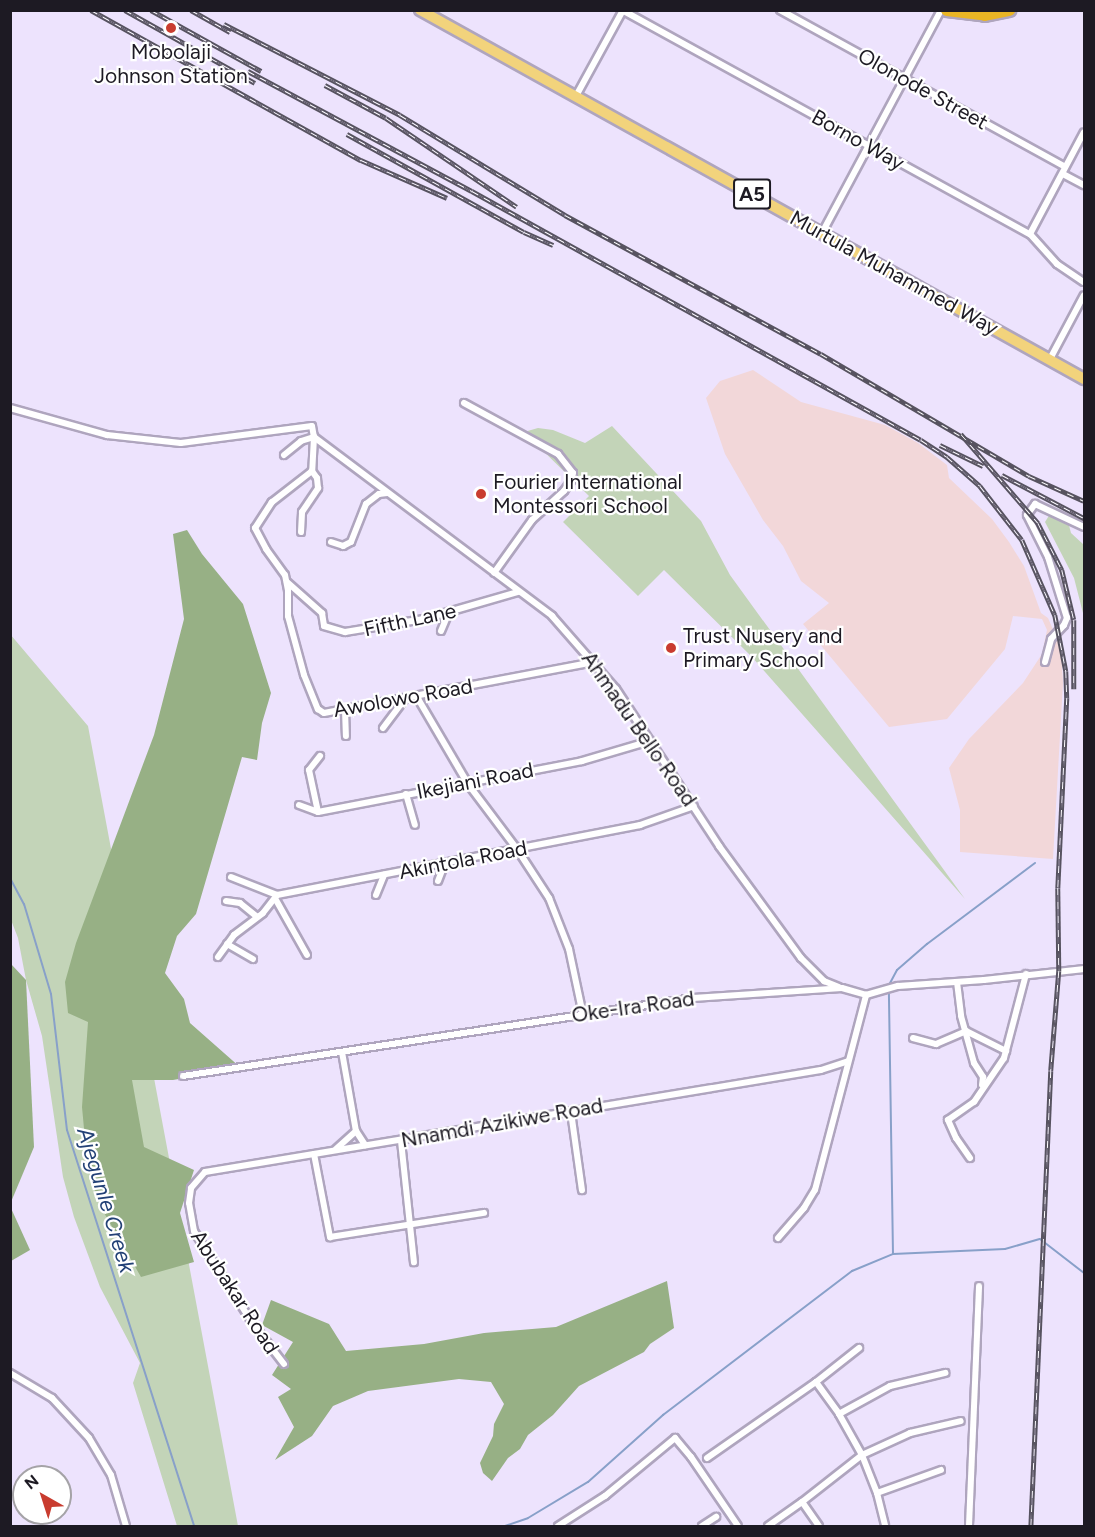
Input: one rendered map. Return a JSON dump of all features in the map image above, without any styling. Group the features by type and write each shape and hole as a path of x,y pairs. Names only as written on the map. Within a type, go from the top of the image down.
{"highway":[{"path":"947,10 985,15 1009,10"}],"main road":[{"name":"Murtula Muhammed Way","path":"420,10 1084,379"}],"street":[{"name":"Olonode Street","path":"780,10 1065,167"},
{"path":"822,233 940,10"},
{"path":"576,96 622,11"},
{"name":"Borno Way","path":"622,11 1030,234 1057,264 1084,282"},
{"path":"1030,234 1064,174 1065,167 1084,132"},
{"path":"1064,174 1084,186"},
{"path":"1050,359 1084,295"},
{"path":"464,403 558,454 573,473 564,491 532,520 494,573"},
{"path":"10,408 107,435 181,443 312,426 314,437 312,471 318,480 318,488 302,512 301,532"},
{"path":"284,455 300,441 314,437"},
{"name":"Ahmadu Bello Road","path":"314,437 552,616 616,689 719,846 801,958 824,981 842,988"},
{"name":"Awolowo Road","path":"312,471 272,502 255,528 287,582 288,616 294,641 304,675 318,709 324,713 345,710 594,662"},
{"path":"331,542 343,546 351,542 366,504 379,494 387,493"},
{"path":"1045,662 1051,639 1067,618 1048,557 1028,519 1029,511 1035,504 1084,528"},
{"name":"Fifth Lane","path":"287,582 321,613 324,626 345,632 449,612 518,592"},
{"path":"441,631 449,612"},
{"path":"417,697 468,784 517,849 549,898 569,949 583,1015"},
{"path":"382,728 405,699"},
{"path":"345,710 346,736"},
{"name":"Ikejiani Road","path":"318,812 582,761 650,741"},
{"path":"318,812 309,770 320,756"},
{"path":"406,794 415,825"},
{"path":"300,805 318,812"},
{"name":"Akintola Road","path":"276,897 640,825 694,806"},
{"path":"438,881 445,863"},
{"path":"376,896 384,874"},
{"path":"231,878 276,897 307,955"},
{"path":"218,957 234,935 257,917 276,897"},
{"path":"226,901 240,903 257,917"},
{"path":"227,944 253,959"},
{"path":"778,1238 804,1208 815,1190 866,995 898,986 1084,969"},
{"path":"970,1158 956,1138 948,1120 974,1102 997,1069 1006,1051 1026,974"},
{"path":"957,982 974,1063 983,1077 982,1089"},
{"name":"Oke-Ira Road","path":"183,1076 693,998 842,988 866,995"},
{"path":"913,1038 936,1044 966,1031 1006,1051"},
{"path":"342,1052 356,1131 365,1145"},
{"name":"Nnamdi Azikiwe Road","path":"190,1218 191,1188 205,1172 821,1070 849,1061"},
{"path":"571,1112 582,1190"},
{"path":"335,1150 356,1131"},
{"path":"401,1141 414,1262"},
{"path":"314,1154 328,1236 334,1239 484,1212"},
{"name":"Abubakar Road","path":"190,1218 198,1239 253,1324 284,1364"},
{"path":"969,1527 979,1286"},
{"path":"707,1458 816,1382 859,1348"},
{"path":"10,1372 52,1398 89,1438 111,1475 126,1527"},
{"path":"839,1414 890,1386 945,1373"},
{"path":"816,1382 839,1414 862,1455 878,1493 885,1527"},
{"path":"768,1527 862,1455 910,1433 961,1422"},
{"path":"558,1527 605,1496 675,1438 691,1457 738,1527"},
{"path":"878,1493 941,1470"},
{"path":"802,1502 819,1527"},
{"path":"702,1527 716,1517"}],"shaded area":[{"path":"753,370 801,402 885,425 918,443 947,465 949,478 992,519 1024,566 1041,613 1048,618 1061,648 1063,683 1053,859 960,852 960,810 949,768 969,739 1023,683 1042,654 1047,630 1042,619 1013,616 1005,649 947,719 889,727 803,624 829,603 801,581 783,546 763,520 725,454 706,398 720,381"}],"green space":[{"path":"612,426 701,521 730,575 965,899 751,656 664,570 638,596 563,522 589,496 524,432 538,428 553,430 585,443"},
{"path":"1050,514 1066,514 1071,533 1084,545 1084,617 1074,578 1045,522"},
{"path":"187,530 202,554 243,604 271,693 262,723 257,760 242,757 196,914 177,936 165,973 184,999 190,1023 241,1068 173,1080 132,1080 144,1147 194,1170 180,1213 194,1262 141,1277 103,1211 88,1172 82,1107 88,1022 68,1013 65,982 76,943 154,735 184,619 173,534"},
{"path":"10,634 88,726 238,1526 177,1526 133,1383 140,1363 100,1287 74,1217 63,1177 42,1036 26,980 18,938 11,920"},
{"path":"11,964 26,980 34,1147 11,1202"},
{"path":"10,1206 30,1250 11,1261 10,1261"},
{"path":"667,1281 674,1328 650,1344 644,1352 579,1386 553,1415 528,1435 520,1449 508,1458 492,1481 483,1473 480,1463 493,1436 494,1424 504,1404 491,1382 459,1379 368,1391 333,1406 312,1436 275,1460 294,1427 278,1397 291,1389 272,1375 293,1342 262,1325 271,1300 329,1324 346,1351 424,1344 484,1333 556,1327"}],"waterway":[{"path":"893,1254 889,985 897,970 927,944 1035,863"},
{"name":"Ajegunle Creek","path":"10,878 24,904 51,994 67,1130 194,1526"},
{"path":"505,1526 528,1518 588,1482 663,1415 852,1271 893,1254 1005,1249 1040,1239 1084,1273"}],"railway":[{"path":"91,10 361,160 447,198"},
{"path":"125,10 255,83"},
{"path":"151,10 261,71"},
{"path":"191,10 230,32"},
{"path":"224,24 400,115 565,215 821,354 1029,476 1084,501"},
{"path":"248,71 472,191 921,440 947,457 980,486 1022,540 1055,615 1066,671 1067,698 1058,888 1059,971 1051,1071 1031,1526"},
{"path":"325,85 386,118 517,207"},
{"path":"347,134 524,232 553,245"},
{"path":"961,434 1038,523 1062,570 1074,620 1074,689"},
{"path":"940,445 983,466"},
{"path":"1002,475 1084,518"}],"place":[{"name":"Mobolaji Johnson Station","path":"171,28"},
{"name":"Fourier International Montessori School","path":"481,494"},
{"name":"Trust Nusery and Primary School","path":"671,648"}]}
